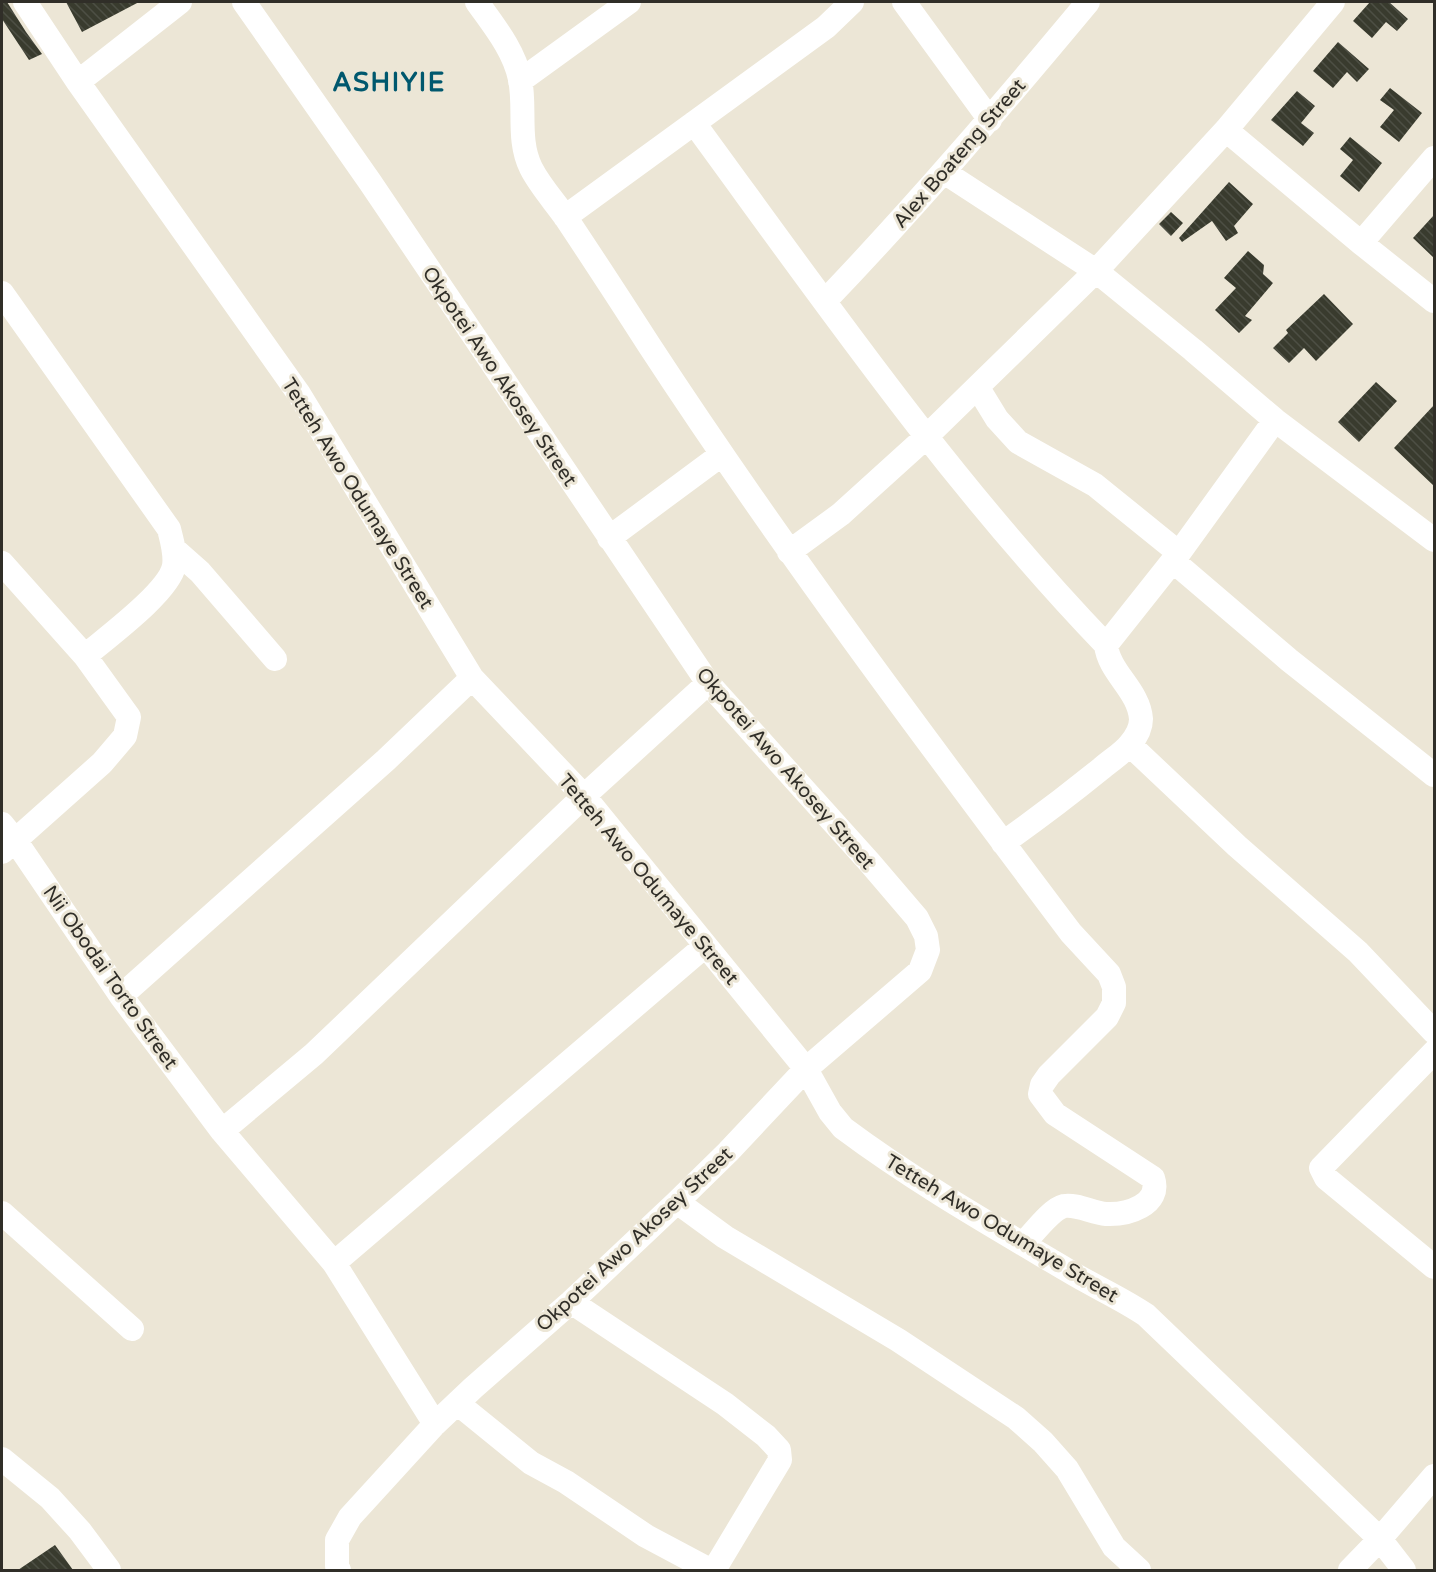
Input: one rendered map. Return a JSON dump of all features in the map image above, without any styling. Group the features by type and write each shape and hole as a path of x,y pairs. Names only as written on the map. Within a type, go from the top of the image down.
{"street":[{"name":"Tetteh Awo Odumaye Street","path":"25,2 78,82 300,394 472,678 584,796 806,1069 830,1112 843,1128 982,1220 1146,1315 1380,1539 1404,1570"},
{"path":"78,82 180,2"},
{"name":"Okpotei Awo Akosey Street","path":"244,2 376,192 708,683 917,918 926,936 928,950 920,971 806,1069 677,1202 571,1302 435,1424 350,1517 337,1540 339,1570"},
{"path":"477,2 504,40 516,63 520,81 524,146 530,167 721,455 789,552 1071,933 1109,974 1114,987 1114,1003 1107,1017 1049,1075 1042,1085 1040,1094 1055,1114 1140,1168 1154,1178 1156,1186 1148,1202 1136,1210 1107,1214 1067,1206 1057,1209 1023,1244"},
{"path":"520,81 629,2"},
{"path":"565,217 826,27 852,2"},
{"path":"904,2 990,120"},
{"name":"Alex Boateng Street","path":"825,301 883,241 990,120 1088,2"},
{"path":"789,552 841,514 926,437 1096,271 1226,130 1333,2"},
{"path":"694,123 926,437 1026,556 1106,645 1109,660 1137,703 1141,719 1140,728 1130,745 1003,843"},
{"path":"1226,130 1434,301"},
{"path":"1361,243 1434,158"},
{"path":"944,172 1096,271 1275,420 1434,540"},
{"path":"2,293 169,529 174,549 174,566 159,592 85,656"},
{"path":"978,388 998,419 1018,442 1095,485 1289,660 1434,775"},
{"path":"1106,645 1176,557 1275,420"},
{"path":"609,538 721,455"},
{"path":"174,549 200,572 275,659"},
{"path":"2,563 85,656 129,717 125,736 102,763 6,839"},
{"path":"121,996 386,759 472,678"},
{"path":"222,1131 314,1054 584,796 708,683"},
{"path":"1130,745 1238,846 1358,952 1434,1032"},
{"name":"Nii Obodai Torto Street","path":"6,839 222,1131 334,1263 435,1424"},
{"path":"334,1263 705,946"},
{"path":"1434,1052 1321,1168 1326,1178 1434,1267"},
{"path":"677,1202 725,1237 898,1340 1016,1418 1043,1442 1067,1469 1114,1547 1139,1570"},
{"path":"2,1213 132,1329"},
{"path":"465,1395 531,1463 566,1482 646,1536 712,1570 780,1460 779,1450 766,1436 725,1404 571,1302"},
{"path":"2,1459 50,1498 80,1531 109,1570"},
{"path":"1350,1570 1434,1476"}],"building":[{"path":"2,2 7,2 42,54 29,60 2,19"},
{"path":"66,2 139,2 82,32"},
{"path":"1370,2 1389,2 1408,19 1397,31 1386,22 1372,38 1353,21"},
{"path":"1338,42 1369,69 1357,82 1347,72 1333,88 1313,71"},
{"path":"1390,88 1422,113 1399,142 1380,127 1394,110 1380,100"},
{"path":"1297,91 1315,106 1301,123 1314,133 1303,146 1271,120"},
{"path":"1350,137 1382,163 1359,192 1340,176 1353,160 1340,149"},
{"path":"1229,182 1253,204 1234,226 1238,233 1226,241 1212,221 1182,242 1179,238"},
{"path":"1171,212 1183,223 1171,236 1159,224"},
{"path":"1434,215 1434,258 1413,238"},
{"path":"1248,251 1264,265 1263,274 1273,283 1245,316 1252,320 1239,333 1215,310 1236,288 1224,278"},
{"path":"1324,294 1353,324 1316,361 1304,348 1289,363 1273,348 1288,333 1286,330"},
{"path":"1376,382 1397,401 1359,442 1338,422"},
{"path":"1434,405 1434,486 1394,448"},
{"path":"55,1545 73,1570 18,1570"}],"district":[{"name":"ASHIYIE","path":"389,82"}]}
